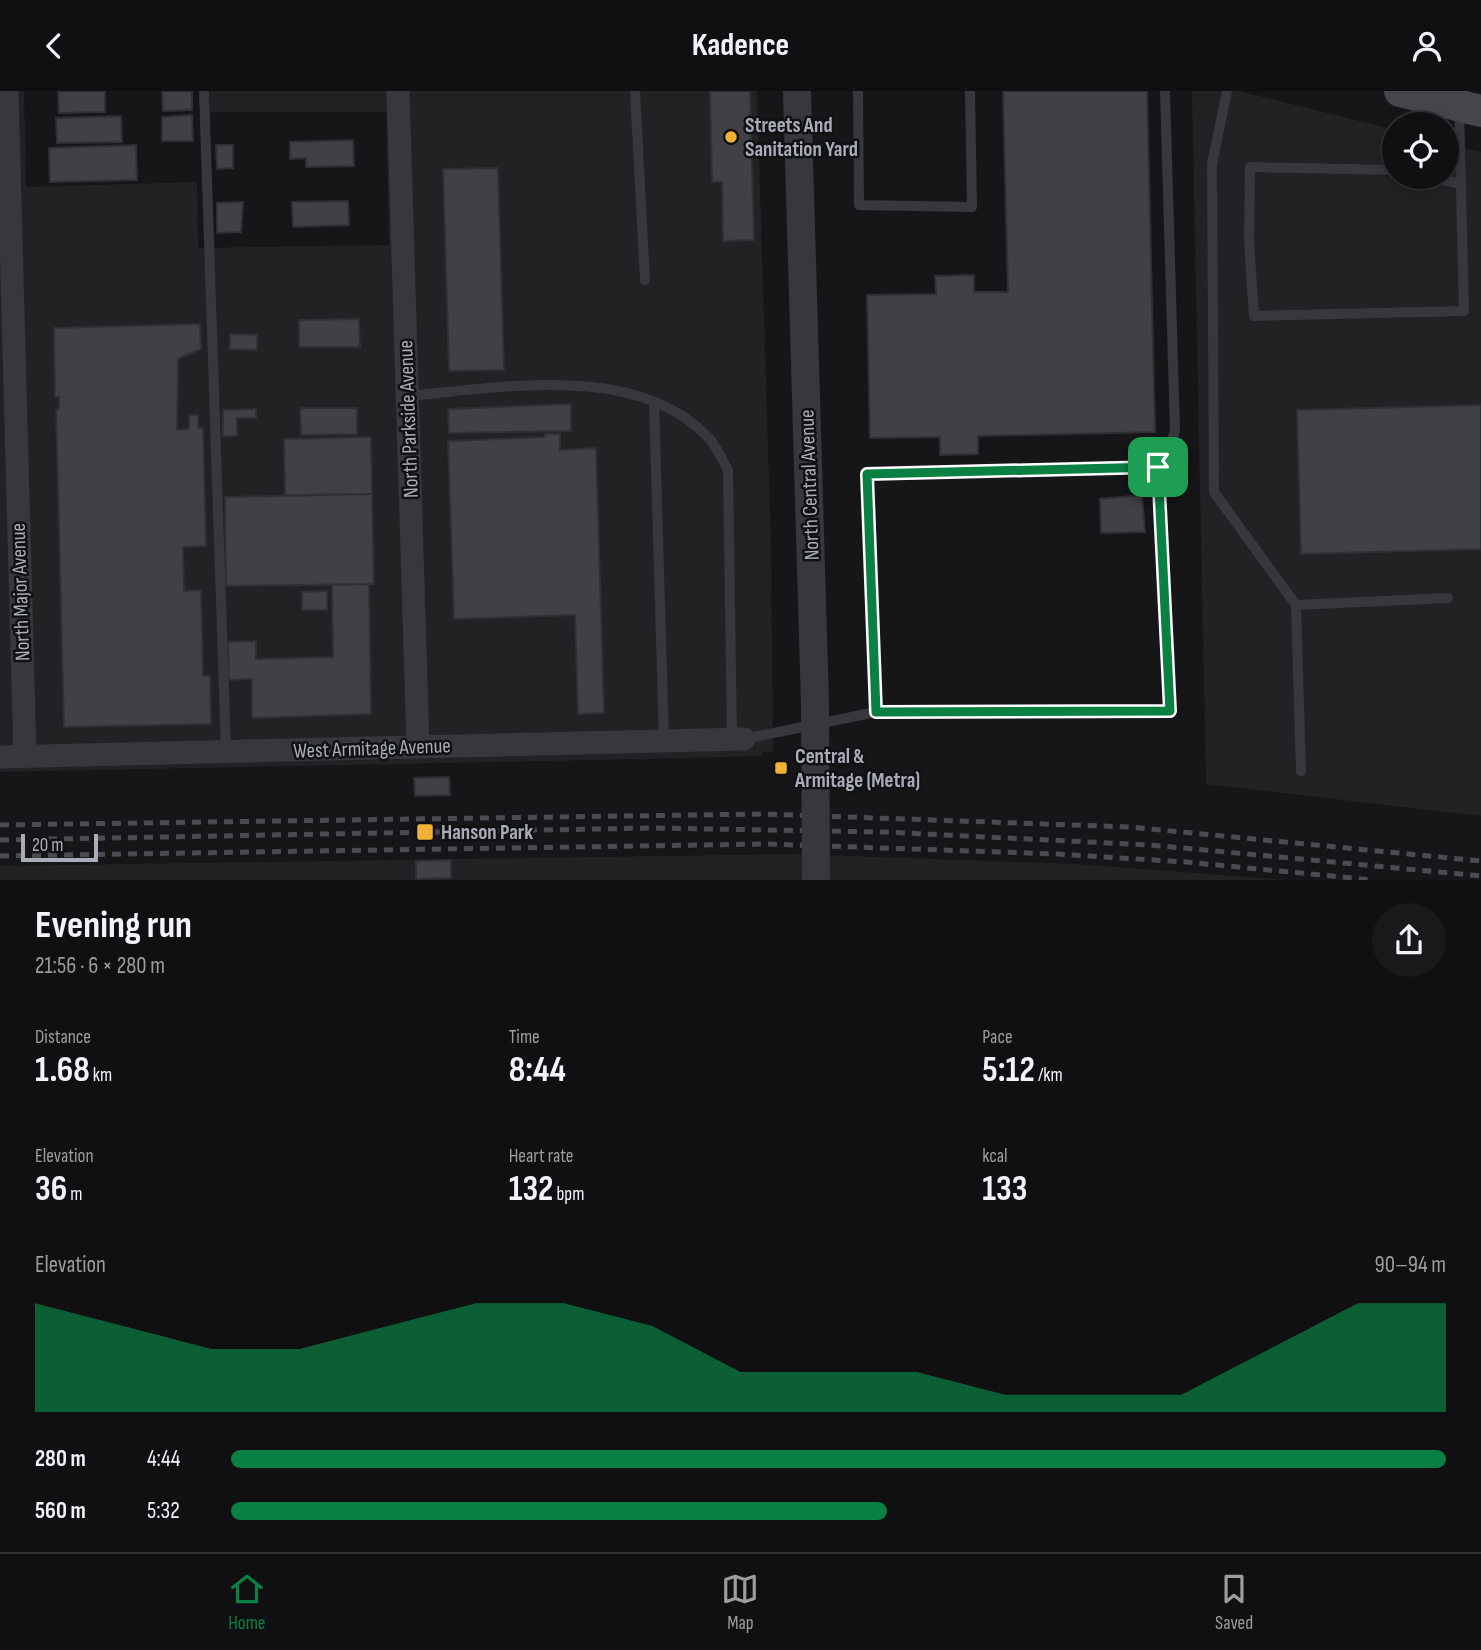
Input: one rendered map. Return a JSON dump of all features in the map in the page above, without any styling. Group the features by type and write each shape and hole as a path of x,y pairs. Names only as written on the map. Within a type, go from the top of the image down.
{"main road":[{"path":"1400,91 1470,109"}],"street":[{"name":"North Major Avenue","path":"7,91 6,243 25,757"},
{"name":"North Parkside Avenue","path":"398,91 418,747"},
{"name":"North Central Avenue","path":"797,91 815,703 816,880"},
{"name":"West Armitage Avenue","path":"0,757 738,739"}],"lane":[{"path":"204,91 226,752"},
{"path":"635,91 645,281"},
{"path":"858,91 859,205 972,207 970,91"},
{"path":"407,396 533,386 594,387 639,395 671,408 709,439 729,470 738,739 876,712 1170,711 1158,467 1169,449 1175,431 1165,91"},
{"path":"1227,91 1212,164 1214,492 1296,605 1301,771"},
{"path":"1382,170 1250,167 1249,242 1254,316 1464,311 1461,184 1470,109"},
{"path":"653,401 664,741"},
{"path":"876,712 867,474 1158,467"},
{"path":"1296,605 1448,598"}],"shaded area":[{"path":"0,91 24,91 26,187 197,182 198,248 389,245 386,112 210,112 210,91 757,91 771,547 773,752 762,752 761,756 691,758 0,772"},
{"path":"1192,91 1239,91 1382,127 1382,189 1459,189 1459,146 1481,152 1481,816 1206,784"},
{"path":"792,854 1075,864 1287,880 0,880 0,866"}],"building":[{"path":"58,91 105,91 105,112 59,113"},
{"path":"162,91 192,91 192,110 163,111"},
{"name":"Streets And Sanitation Yard","path":"710,91 750,91 754,240 723,241 722,182 712,182"},
{"path":"1003,91 1147,91 1155,432 978,436 978,454 940,455 940,437 870,438 867,295 936,294 935,276 974,275 974,292 1008,292"},
{"path":"192,115 193,141 162,141 162,117"},
{"path":"121,116 122,142 57,143 56,118"},
{"path":"353,140 354,166 306,167 306,158 290,159 290,142"},
{"path":"136,145 137,180 50,182 49,148"},
{"path":"216,145 233,145 233,168 217,169"},
{"path":"498,168 504,370 449,371 443,169"},
{"path":"348,201 349,225 293,227 292,202"},
{"path":"243,202 241,232 217,233 217,203"},
{"path":"359,319 360,347 299,347 299,320"},
{"path":"200,324 201,349 178,359 177,430 189,429 189,415 198,415 198,428 203,428 206,546 183,547 184,591 201,590 203,676 210,676 211,724 64,727 56,410 59,409 59,397 55,397 54,328"},
{"path":"230,334 257,335 257,350 230,349"},
{"path":"571,404 571,431 449,433 448,409"},
{"path":"1481,405 1481,549 1301,554 1297,410"},
{"path":"300,408 357,408 357,434 301,435"},
{"path":"256,409 256,418 237,418 237,436 223,436 223,410"},
{"path":"545,434 560,434 560,450 596,448 604,713 578,714 575,615 454,619 448,441 545,437"},
{"path":"371,437 372,494 285,495 284,439"},
{"path":"372,494 374,584 226,586 225,497"},
{"path":"1142,495 1145,532 1101,533 1100,499"},
{"path":"369,584 371,714 252,718 252,679 229,680 228,642 256,641 256,659 333,657 332,585"},
{"path":"327,591 327,610 302,610 302,592"},
{"path":"449,777 450,795 415,796 414,778"},
{"path":"451,860 451,878 416,879 416,861"}],"railway":[{"path":"0,825 762,814 1130,827 1481,861"},
{"path":"0,840 652,828 884,832 1151,845 1481,876"},
{"path":"0,856 766,844 1057,854 1186,862 1373,880"}],"place":[{"name":"Streets And Sanitation Yard","path":"731,137"},
{"name":"Central & Armitage (Metra)","path":"781,768"},
{"name":"Hanson Park","path":"425,832"}],"route":[{"path":"1158,467 1170,711 876,712 867,474 1158,467"}]}
